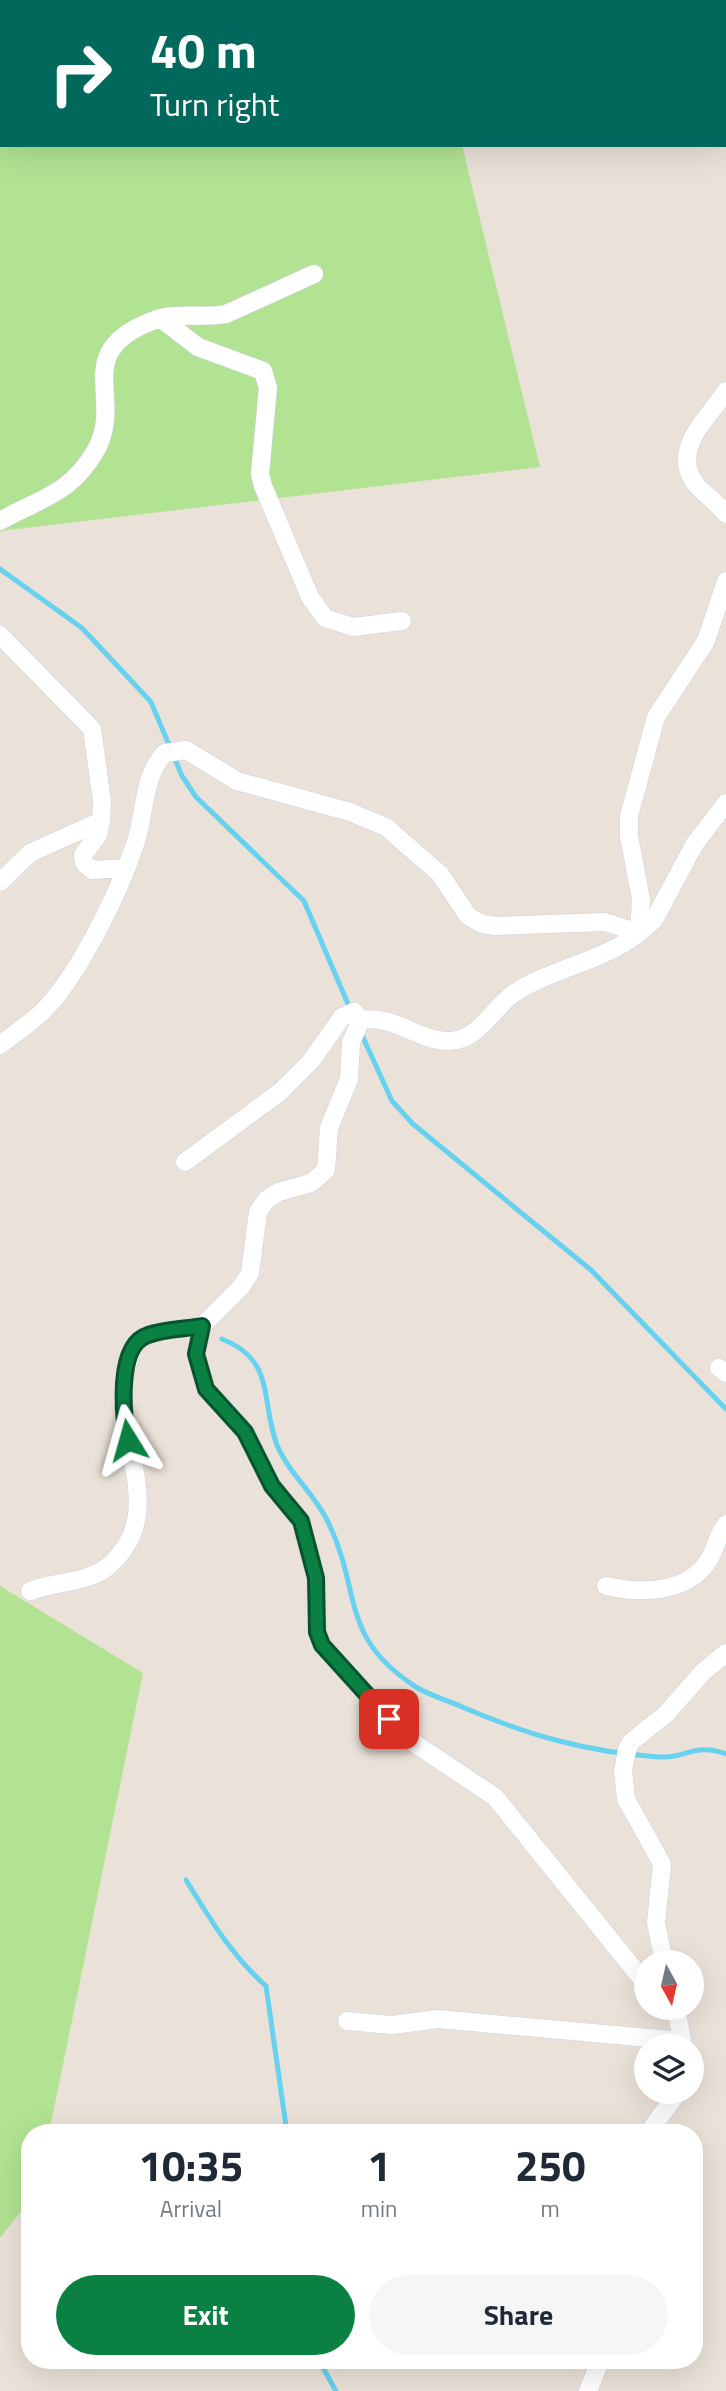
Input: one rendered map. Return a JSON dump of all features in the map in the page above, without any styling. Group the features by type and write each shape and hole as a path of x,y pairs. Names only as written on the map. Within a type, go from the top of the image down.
{"lane":[{"path":"0,521 62,491 95,451 105,431 102,375 109,354 130,332 160,318 226,314 314,274"},
{"path":"160,318 198,347 255,367 266,377 268,388 260,474 317,609 336,624 353,627 402,621"},
{"path":"726,391 689,442 685,455 692,477 726,514"},
{"path":"639,933 641,900 629,836 629,817 656,717 706,641 726,581"},
{"path":"0,635 92,729 102,801 101,821 98,835 83,855 84,863 92,870 125,869"},
{"path":"0,1045 44,1011 57,996 87,945 125,869 158,760 165,752 186,750 237,781 349,812 386,827 417,851 440,874 468,916 482,924 496,926 572,921 606,922 639,933"},
{"path":"185,1162 298,1076 342,1017 354,1012 361,1020 384,1020 437,1038 457,1040 472,1033 516,992 606,954 639,933 654,920 694,845 726,803"},
{"path":"0,882 30,853 101,821"},
{"path":"361,1020 351,1042 349,1079 329,1128 326,1170 311,1183 279,1192 266,1200 258,1212 250,1273 242,1287 202,1326 196,1354 206,1389 245,1432 272,1486 301,1521 316,1578 317,1632 322,1645 405,1737 495,1797 634,1969"},
{"path":"30,1591 103,1570 132,1538 138,1476 123,1416 123,1392 133,1346 148,1335 202,1326"},
{"path":"606,1586 651,1591 681,1584 698,1574 726,1524"},
{"path":"662,1950 656,1923 662,1864 626,1799 624,1771 627,1750 631,1742 666,1714 703,1672 726,1653"},
{"path":"347,2021 391,2025 438,2019 680,2030"},
{"path":"655,2124 670,2104"},
{"path":"588,2391 597,2369"}],"green space":[{"path":"0,147 462,147 540,467 0,531"},
{"path":"0,1586 143,1673 51,2124 21,2124 21,2211 0,2238"}],"waterway":[{"path":"0,569 82,628 151,702 182,776 196,797 304,901 351,1011"},
{"path":"361,1033 392,1101 413,1124 591,1270 726,1409"},
{"path":"222,1339 251,1358 259,1370 277,1445 288,1466 324,1513 339,1549 363,1632 392,1668 416,1687 432,1695 533,1734 632,1755 668,1757 698,1750 726,1754"},
{"path":"186,1880 232,1950 266,1986 286,2124"},
{"path":"324,2369 336,2391"}],"route":[{"path":"128,1440 123,1416 123,1392 133,1346 148,1335 202,1326 197,1339 196,1354 206,1389 245,1432 272,1486 288,1502 301,1521 316,1578 315,1612 317,1632 322,1645 389,1719"}]}
